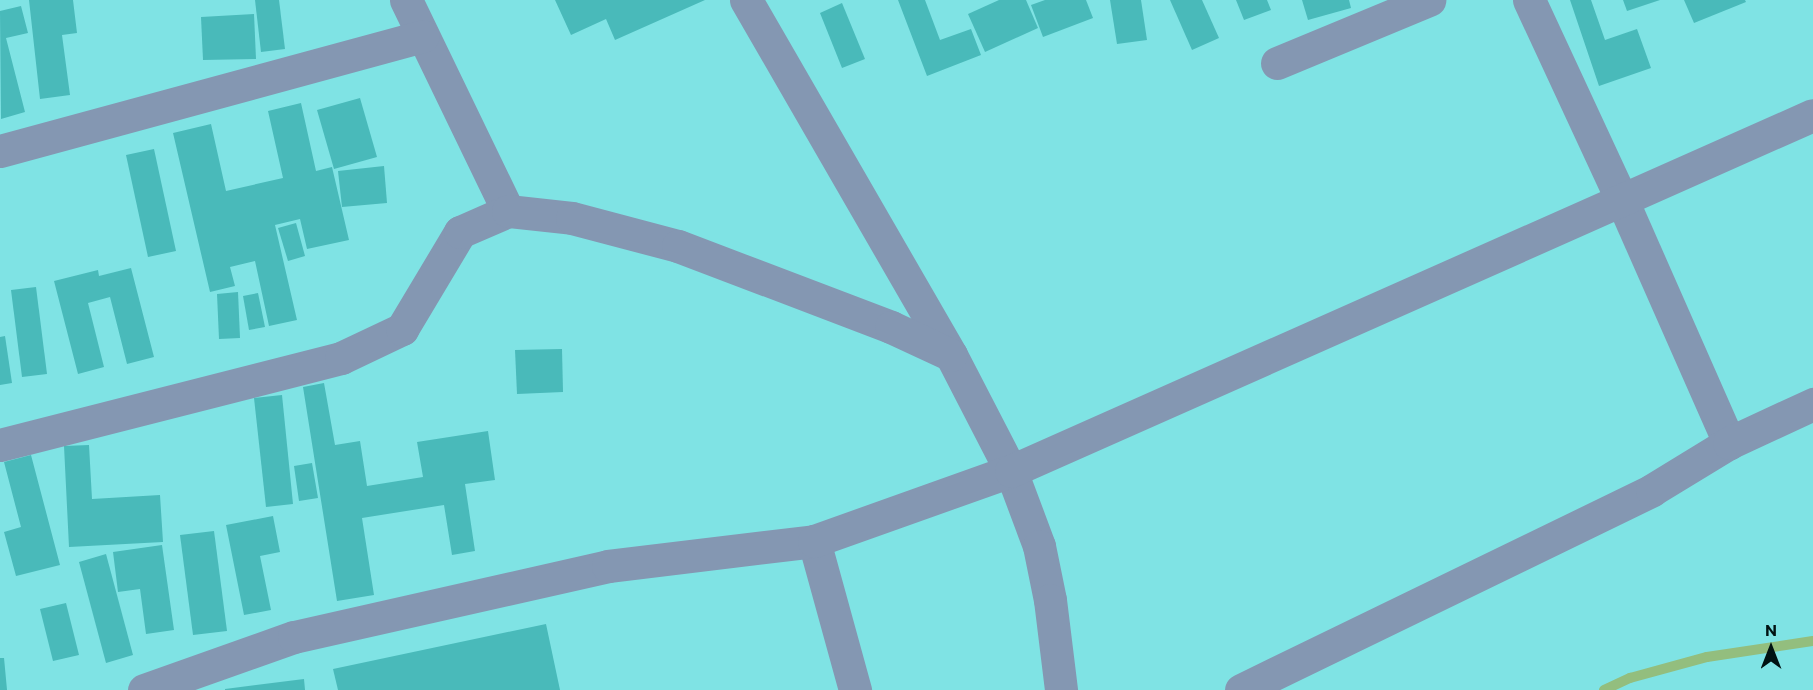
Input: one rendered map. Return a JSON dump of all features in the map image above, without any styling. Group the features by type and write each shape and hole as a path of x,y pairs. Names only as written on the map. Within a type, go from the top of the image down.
{"street":[{"path":"406,0 508,211"},
{"path":"746,0 951,355 1011,471 1039,546 1050,600 1061,690"},
{"path":"1277,63 1429,0"},
{"path":"1529,0 1622,200 1728,443"},
{"path":"0,151 423,36"},
{"path":"144,690 294,638 608,566 814,541 1011,471 1813,115"},
{"path":"0,445 341,358 402,329 459,232 508,211 572,218 678,246 891,327 951,355"},
{"path":"1241,690 1652,490 1728,443 1813,404"},
{"path":"814,541 855,690"}],"building":[{"path":"29,0 73,0 77,33 62,35 70,95 40,99"},
{"path":"255,0 279,0 285,49 261,52"},
{"path":"555,0 705,0 615,40 606,19 571,35"},
{"path":"898,0 925,0 940,40 971,29 981,55 927,76"},
{"path":"999,0 1026,0 1038,28 985,52 968,14"},
{"path":"1045,0 1086,0 1093,18 1043,37 1031,5"},
{"path":"1110,0 1141,0 1147,40 1117,44"},
{"path":"1170,0 1202,0 1219,38 1192,50"},
{"path":"1236,0 1267,0 1271,10 1244,20"},
{"path":"1302,0 1349,0 1351,8 1308,20"},
{"path":"1570,0 1591,0 1605,40 1637,29 1651,68 1599,86"},
{"path":"1623,0 1660,0 1627,11"},
{"path":"1684,0 1745,0 1746,2 1694,23"},
{"path":"842,3 865,59 842,68 820,13"},
{"path":"21,6 28,33 6,38 25,112 1,119 0,11"},
{"path":"254,14 256,59 203,60 201,17"},
{"path":"360,98 377,157 334,169 317,110"},
{"path":"301,103 316,171 332,167 349,240 307,249 300,219 275,225 297,320 269,326 255,261 230,267 235,286 210,292 173,133 211,124 226,191 283,178 268,111"},
{"path":"154,149 176,251 148,257 126,155"},
{"path":"384,166 387,203 342,207 338,171"},
{"path":"296,223 305,256 288,261 278,228"},
{"path":"131,268 154,357 127,364 110,297 88,303 104,367 78,374 54,281 98,270 99,276"},
{"path":"36,287 47,374 22,377 11,290"},
{"path":"238,292 240,338 219,339 217,294"},
{"path":"258,293 265,327 249,330 243,296"},
{"path":"5,336 12,383 0,385 0,337"},
{"path":"562,349 563,392 517,394 515,350"},
{"path":"324,383 335,445 360,441 367,486 423,477 417,442 488,431 495,480 465,484 475,551 452,555 444,505 362,518 374,595 337,601 303,387"},
{"path":"282,395 293,504 266,507 254,398"},
{"path":"89,445 92,499 160,495 163,542 69,547 64,446"},
{"path":"31,455 60,565 16,576 4,532 21,527 4,462"},
{"path":"312,463 318,498 299,501 294,466"},
{"path":"273,516 280,552 260,556 271,610 244,615 226,525"},
{"path":"214,531 227,631 193,635 180,535"},
{"path":"162,545 174,630 146,634 140,589 118,592 113,552"},
{"path":"106,554 133,655 106,663 79,562"},
{"path":"66,603 79,655 53,661 40,609"},
{"path":"546,624 560,690 338,690 333,669"},
{"path":"0,658 4,658 7,690 0,690"},
{"path":"304,679 305,690 225,690 225,689"}],"waterway":[{"path":"1604,690 1630,678 1707,657 1813,641"}]}
